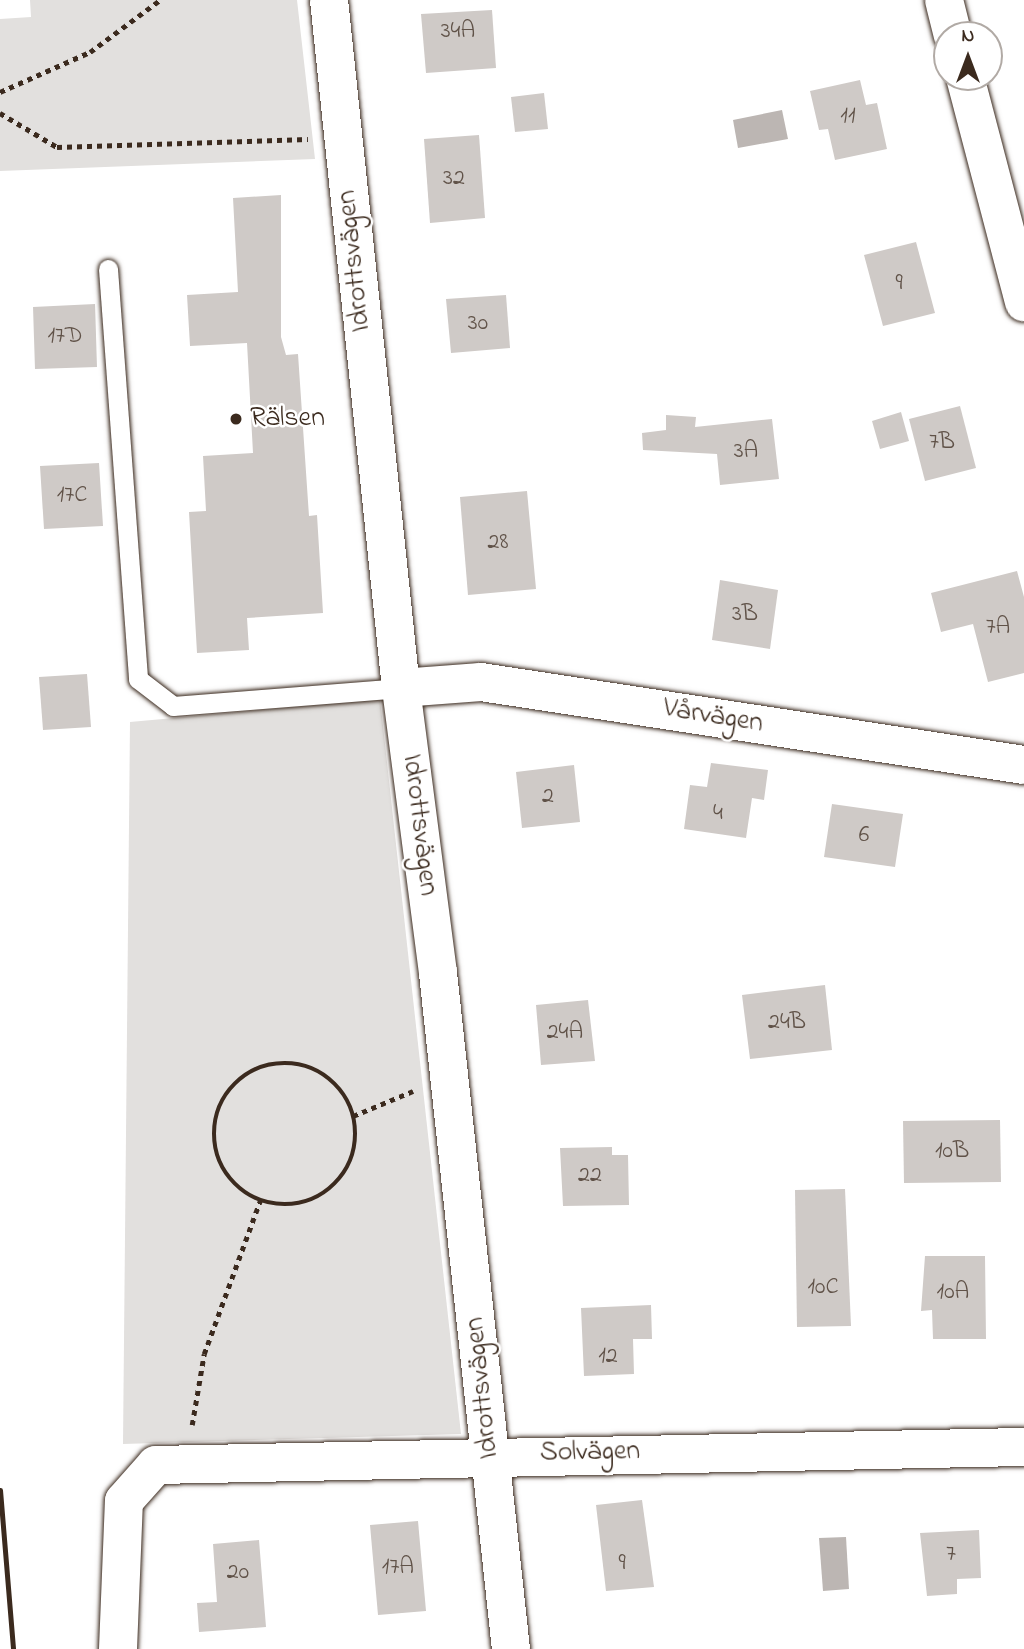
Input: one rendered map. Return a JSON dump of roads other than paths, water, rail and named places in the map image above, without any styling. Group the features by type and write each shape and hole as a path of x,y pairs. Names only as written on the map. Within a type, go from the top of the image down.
{"street":[{"name":"Idrottsvägen","path":"329,0 341,137 401,688 438,973 511,1649"},
{"path":"944,0 949,21"},
{"path":"969,91 1024,302"},
{"name":"Vårvägen","path":"401,688 481,682 1024,765"},
{"name":"Solvägen","path":"118,1649 124,1501 171,1465 490,1455 1024,1447"}],"lane":[{"path":"108,269 138,679 173,706 401,688"}],"railway":[{"path":"0,1490 13,1649"}],"place":[{"name":"Rälsen","path":"236,419"}]}
